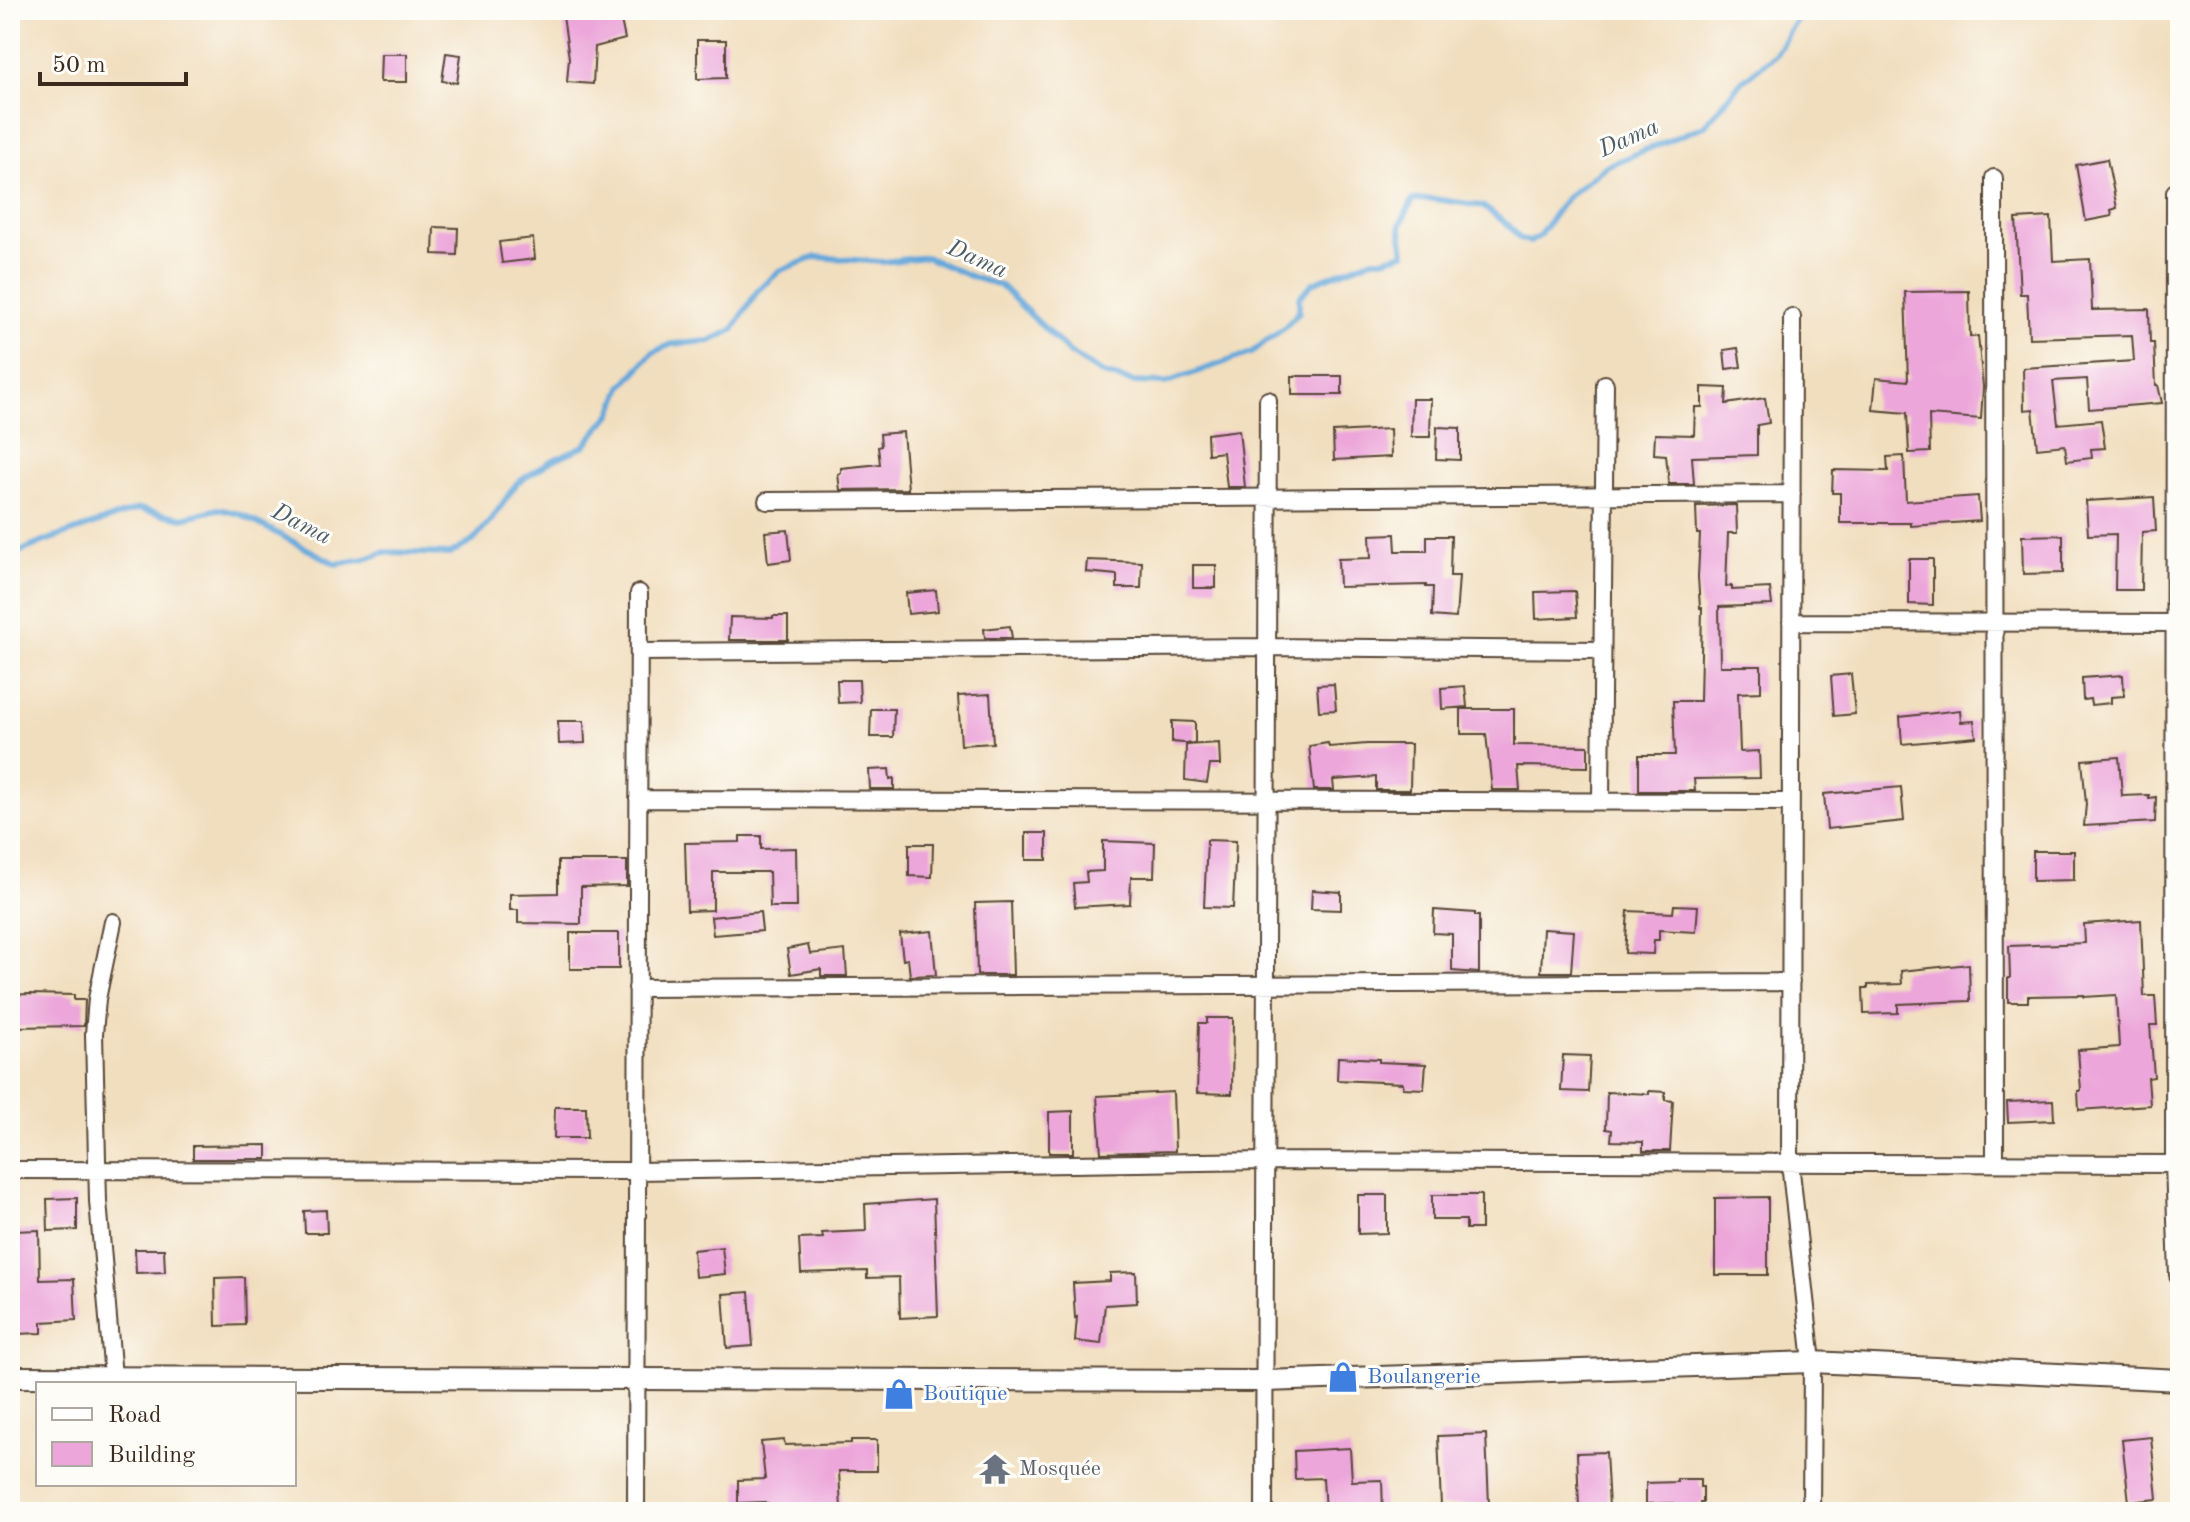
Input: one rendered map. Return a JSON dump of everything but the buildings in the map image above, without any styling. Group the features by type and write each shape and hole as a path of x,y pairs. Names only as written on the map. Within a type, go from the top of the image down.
{"street":[{"path":"1994,178 1995,1163"},
{"path":"2175,192 2177,1164 2180,1277"},
{"path":"1792,317 1790,1162 1812,1362 1811,1512"},
{"path":"1601,801 1605,384"},
{"path":"1264,1512 1268,400"},
{"path":"767,501 1792,494"},
{"path":"636,1512 639,593"},
{"path":"1791,622 2178,623"},
{"path":"639,652 1267,647 1602,650"},
{"path":"638,799 1791,802"},
{"path":"113,922 97,999 94,1034 97,1170 113,1377"},
{"path":"637,988 1791,982"},
{"path":"10,1170 637,1171 1266,1161 2177,1164"},
{"path":"10,1377 1265,1381 1812,1362 2180,1380"}],"waterway":[{"name":"Dama","path":"10,556 138,509 183,518 218,509 240,514 336,564 385,552 450,554 473,541 517,483 551,461 584,446 612,413 622,387 653,352 672,344 710,341 733,330 758,290 781,270 816,257 882,262 926,257 1001,286 1070,353 1103,374 1133,382 1165,383 1251,353 1299,312 1299,297 1313,283 1373,259 1404,253 1400,225 1413,200 1434,199 1482,206 1509,225 1519,238 1530,242 1539,236 1566,198 1606,166 1704,126 1741,82 1776,54 1802,10"}],"place":[{"name":"Boulangerie","path":"1343,1377"},
{"name":"Boutique","path":"899,1394"},
{"name":"Mosquée","path":"995,1469"}]}
